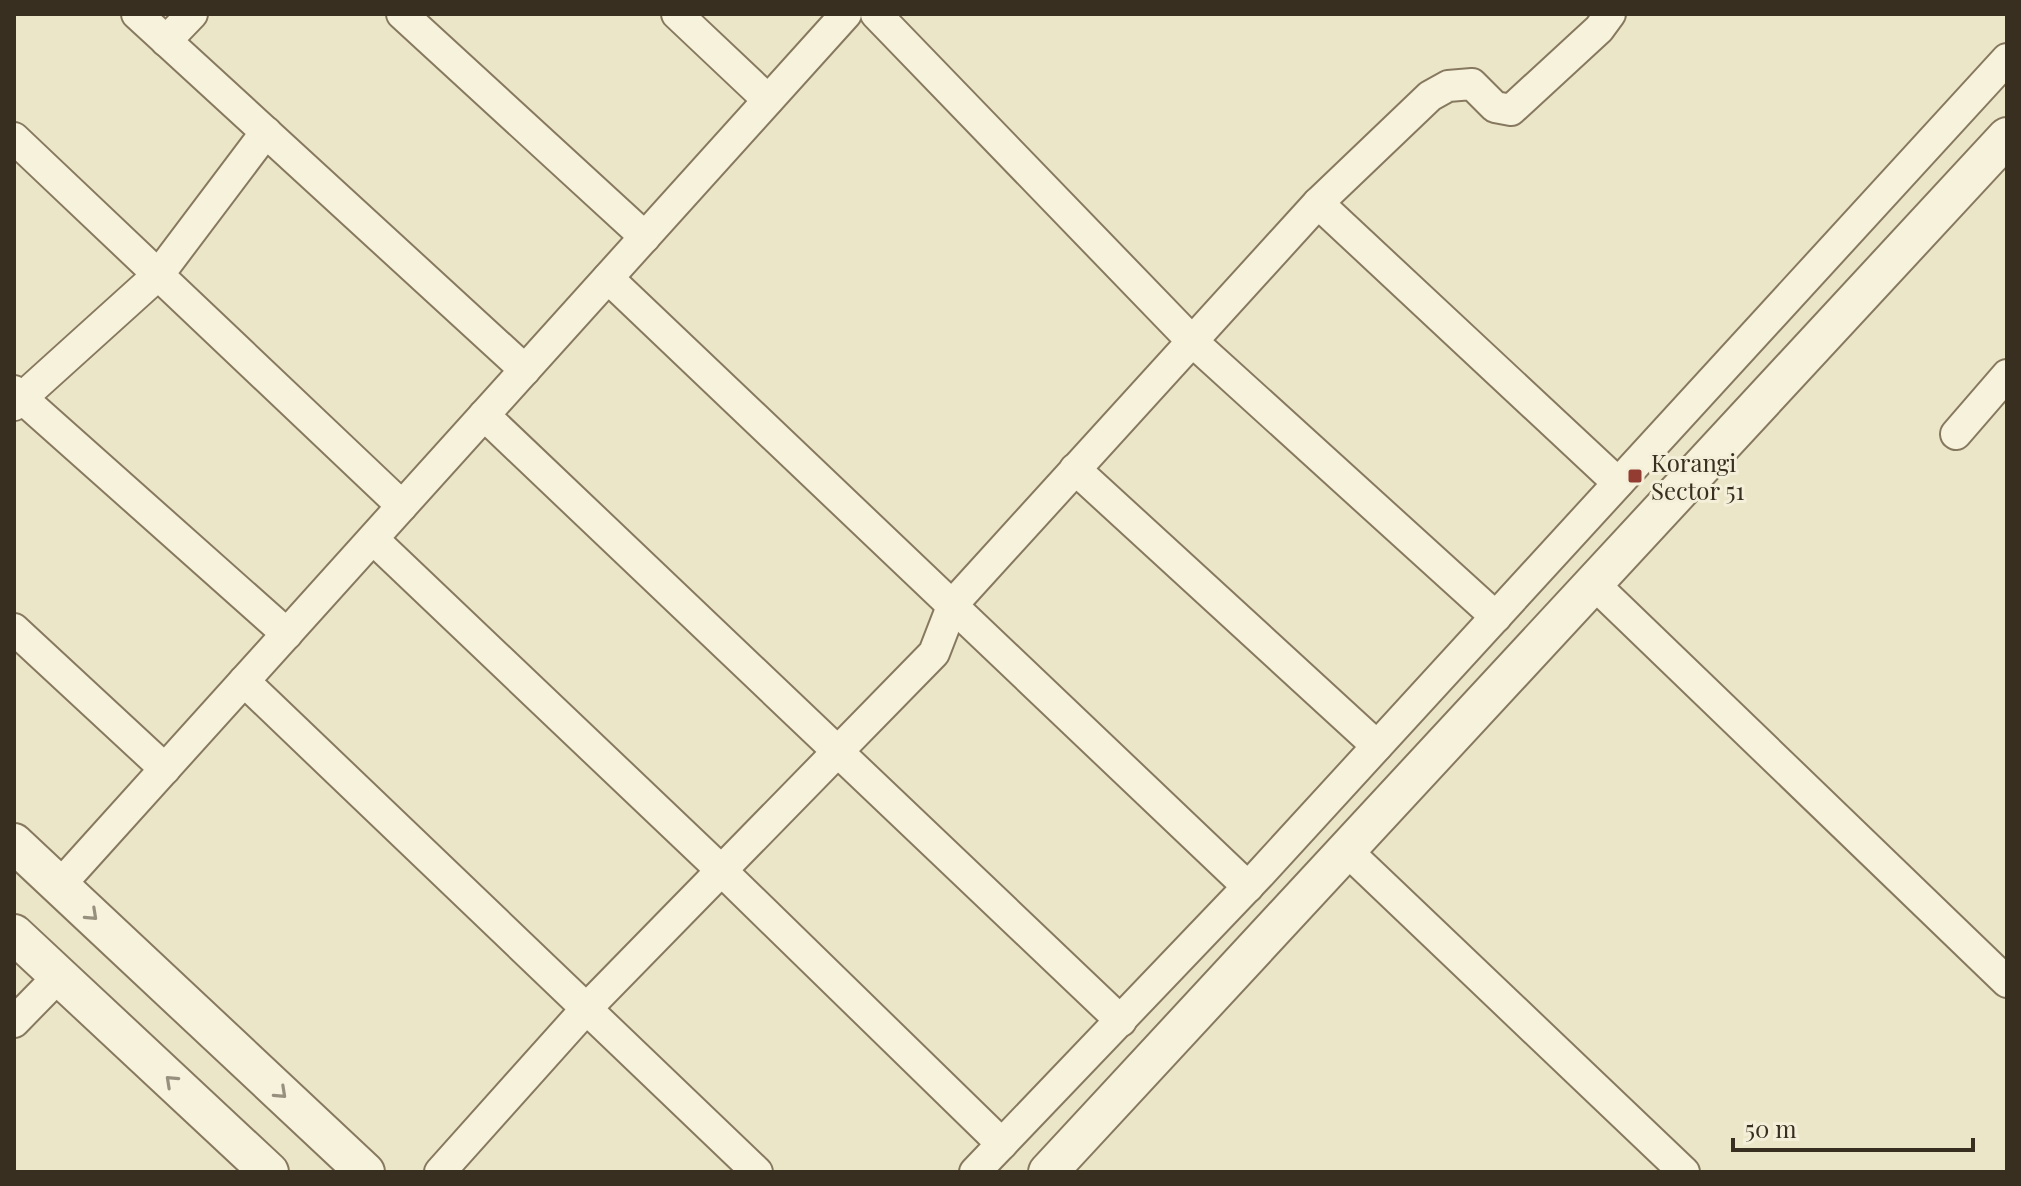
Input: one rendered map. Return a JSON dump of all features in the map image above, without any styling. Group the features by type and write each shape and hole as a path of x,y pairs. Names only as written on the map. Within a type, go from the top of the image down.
{"street":[{"path":"137,14 525,370"},
{"path":"166,41 192,14"},
{"path":"402,14 645,237"},
{"path":"677,14 768,100"},
{"path":"60,885 846,14"},
{"path":"876,14 1192,341 1496,617"},
{"path":"440,1172 586,1009 840,753 934,653 953,604 1318,203 1430,96 1448,86 1472,84 1495,107 1511,110 1599,29 1610,14"},
{"path":"975,1172 1248,887 2007,59"},
{"path":"266,132 159,274 16,398 287,634"},
{"path":"1048,1172 2007,137"},
{"path":"14,138 402,506"},
{"path":"1318,203 1618,483"},
{"path":"608,278 1248,887"},
{"path":"1956,434 2007,375"},
{"path":"484,415 1121,1021"},
{"path":"1075,469 1377,746"},
{"path":"373,539 723,872 1002,1144"},
{"path":"1592,582 2007,982"},
{"path":"14,629 165,769"},
{"path":"244,681 757,1172"},
{"path":"14,843 365,1172"},
{"path":"1345,849 1684,1172"},
{"path":"14,934 269,1172"},
{"path":"14,1022 59,976"}],"place":[{"name":"Korangi Sector 51","path":"1635,476"}]}
